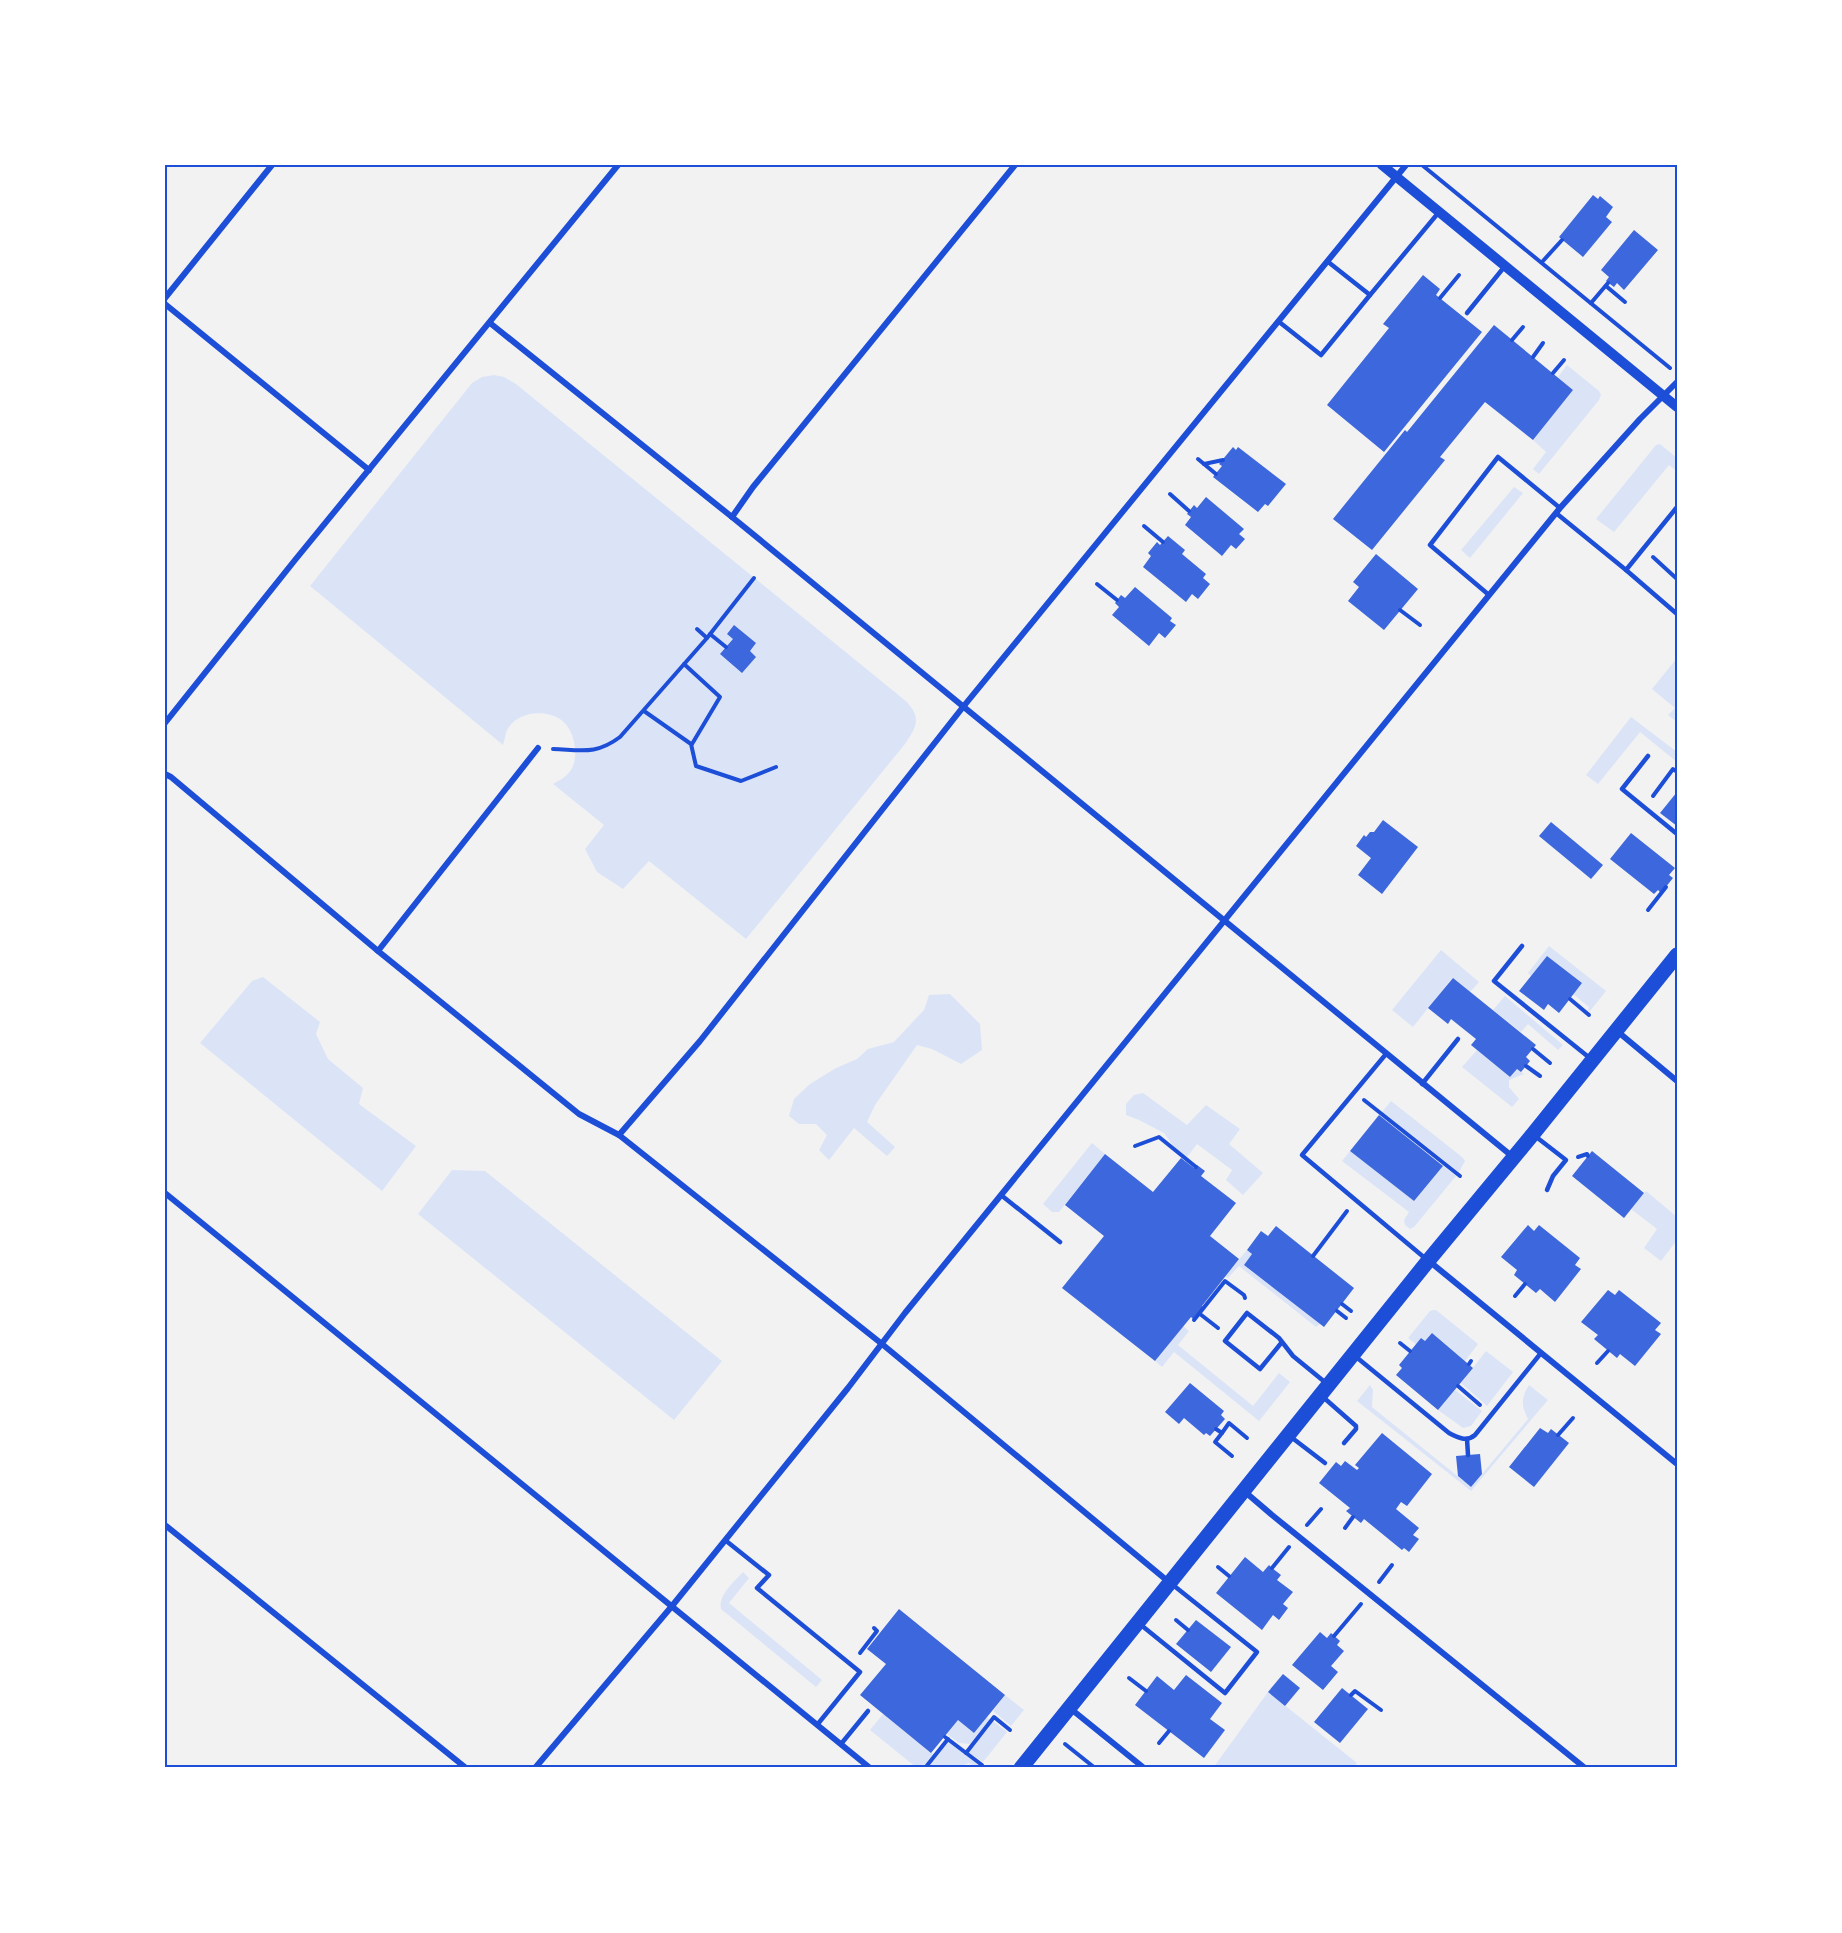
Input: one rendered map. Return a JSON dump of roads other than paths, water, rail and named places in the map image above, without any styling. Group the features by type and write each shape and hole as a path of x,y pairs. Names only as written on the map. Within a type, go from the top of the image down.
{"main road":[{"path":"1021,1768 1677,955"}],"street":[{"path":"165,298 272,165"},
{"path":"165,723 618,165"},
{"path":"732,517 753,487 1015,165"},
{"path":"1382,165 1677,407"},
{"path":"619,1135 700,1041 963,707 1406,165"},
{"path":"165,303 369,470"},
{"path":"490,323 732,517 1514,1158"},
{"path":"535,1768 726,1540 905,1313 1558,510 1640,419 1677,382"},
{"path":"378,951 538,748"},
{"path":"165,774 378,951 579,1113 619,1135 882,1344 1171,1583"},
{"path":"1616,1031 1677,1081"},
{"path":"165,1193 870,1768"},
{"path":"1428,1261 1677,1464"},
{"path":"1244,1491 1585,1768"},
{"path":"165,1525 466,1768"},
{"path":"1070,1708 1144,1768"}],"lane":[{"path":"1278,321 1321,355 1439,212"},
{"path":"1327,261 1370,295"},
{"path":"1467,313 1505,266"},
{"path":"1489,595 1430,545 1498,458 1677,614"},
{"path":"1626,570 1677,507"},
{"path":"1648,756 1622,789 1677,834"},
{"path":"1522,946 1494,981 1593,1060"},
{"path":"1422,1083 1458,1039"},
{"path":"1386,1053 1302,1155 1428,1261"},
{"path":"1533,1134 1566,1160 1553,1176 1547,1190"},
{"path":"1001,1195 1060,1242"},
{"path":"1282,1342 1260,1369 1225,1341 1247,1313 1282,1342 1356,1426 1344,1443"},
{"path":"1353,1355 1449,1433 1467,1439 1475,1435 1541,1353"},
{"path":"1289,1435 1325,1463"},
{"path":"1467,1439 1468,1455"},
{"path":"726,1540 769,1575 757,1588 860,1672 817,1725"},
{"path":"1138,1623 1225,1692 1257,1652 1171,1583"},
{"path":"841,1744 868,1711"}]}
